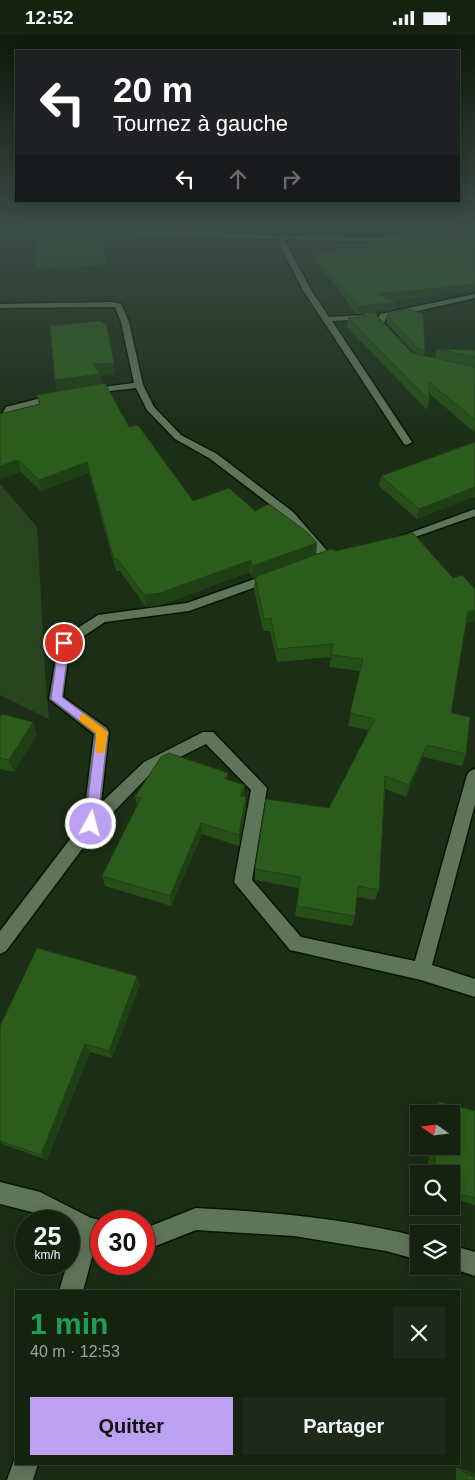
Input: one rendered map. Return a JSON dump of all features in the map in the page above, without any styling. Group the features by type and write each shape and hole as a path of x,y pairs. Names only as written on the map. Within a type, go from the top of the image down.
{"street":[{"path":"312,296 359,367 377,399 407,442"},
{"path":"327,319 383,316 473,296"},
{"path":"0,306 112,304 118,306 125,322 139,385 150,408 178,437 213,456 289,514 326,557"},
{"path":"383,316 380,323 384,329 403,345"},
{"path":"0,421 4,420 9,409 72,395 139,385"},
{"path":"380,545 475,512"},
{"path":"91,824 102,732 56,699 64,643 102,618 189,607 289,570"},
{"path":"0,945 91,824 149,766 208,736 258,788 243,882 296,944 421,971 475,988"},
{"path":"421,971 475,775"},
{"path":"0,1193 40,1203 90,1228"},
{"path":"155,1234 196,1219 294,1225 386,1240 410,1247"},
{"path":"71,1290 90,1243"},
{"path":"460,1260 475,1264"},
{"path":"20,1480 24,1465"}],"green space":[{"path":"0,484 37,527 49,719 0,695"}],"building":[{"path":"350,296 383,296 396,302 358,306"},
{"path":"409,309 423,314 425,350 419,349 387,316 388,313"},
{"path":"376,312 376,315 412,353 475,367 475,420 429,382 429,400 348,318 367,316 364,313"},
{"path":"101,321 106,323 114,363 94,364 100,374 55,380 50,326"},
{"path":"437,349 475,350 475,357"},
{"path":"105,383 129,427 138,425 193,501 229,488 255,511 269,504 307,532 317,543 252,566 251,560 160,593 144,595 118,560 114,559 87,462 39,480 18,460 0,466 0,414 40,404 37,395"},
{"path":"475,442 475,487 419,509 381,476"},
{"path":"413,533 453,578 462,575 475,589 475,610 468,612 451,713 470,717 466,754 427,745 409,785 385,776 379,890 358,886 355,916 297,906 300,877 255,869 266,799 329,808 375,719 350,713 363,659 331,655 333,644 277,649 271,618 264,619 255,577 331,549 336,551"},
{"path":"2,714 33,722 9,760 0,758 0,717"},
{"path":"169,753 228,773 225,779 245,785 240,796 246,797 239,835 201,823 170,896 102,876 141,798 135,797 161,757"},
{"path":"37,948 137,976 109,1051 85,1044 41,1155 0,1141 0,1026"},
{"path":"439,1102 451,1105 439,1105"},
{"path":"460,1107 475,1111 475,1198 460,1194 460,1165 435,1165 435,1155 460,1155"},
{"path":"467,1475 475,1477 475,1480 467,1480"}],"slow traffic":[{"path":"84,718 102,732 100,750"}],"route":[{"path":"64,643 56,699 102,732 91,824"}]}
